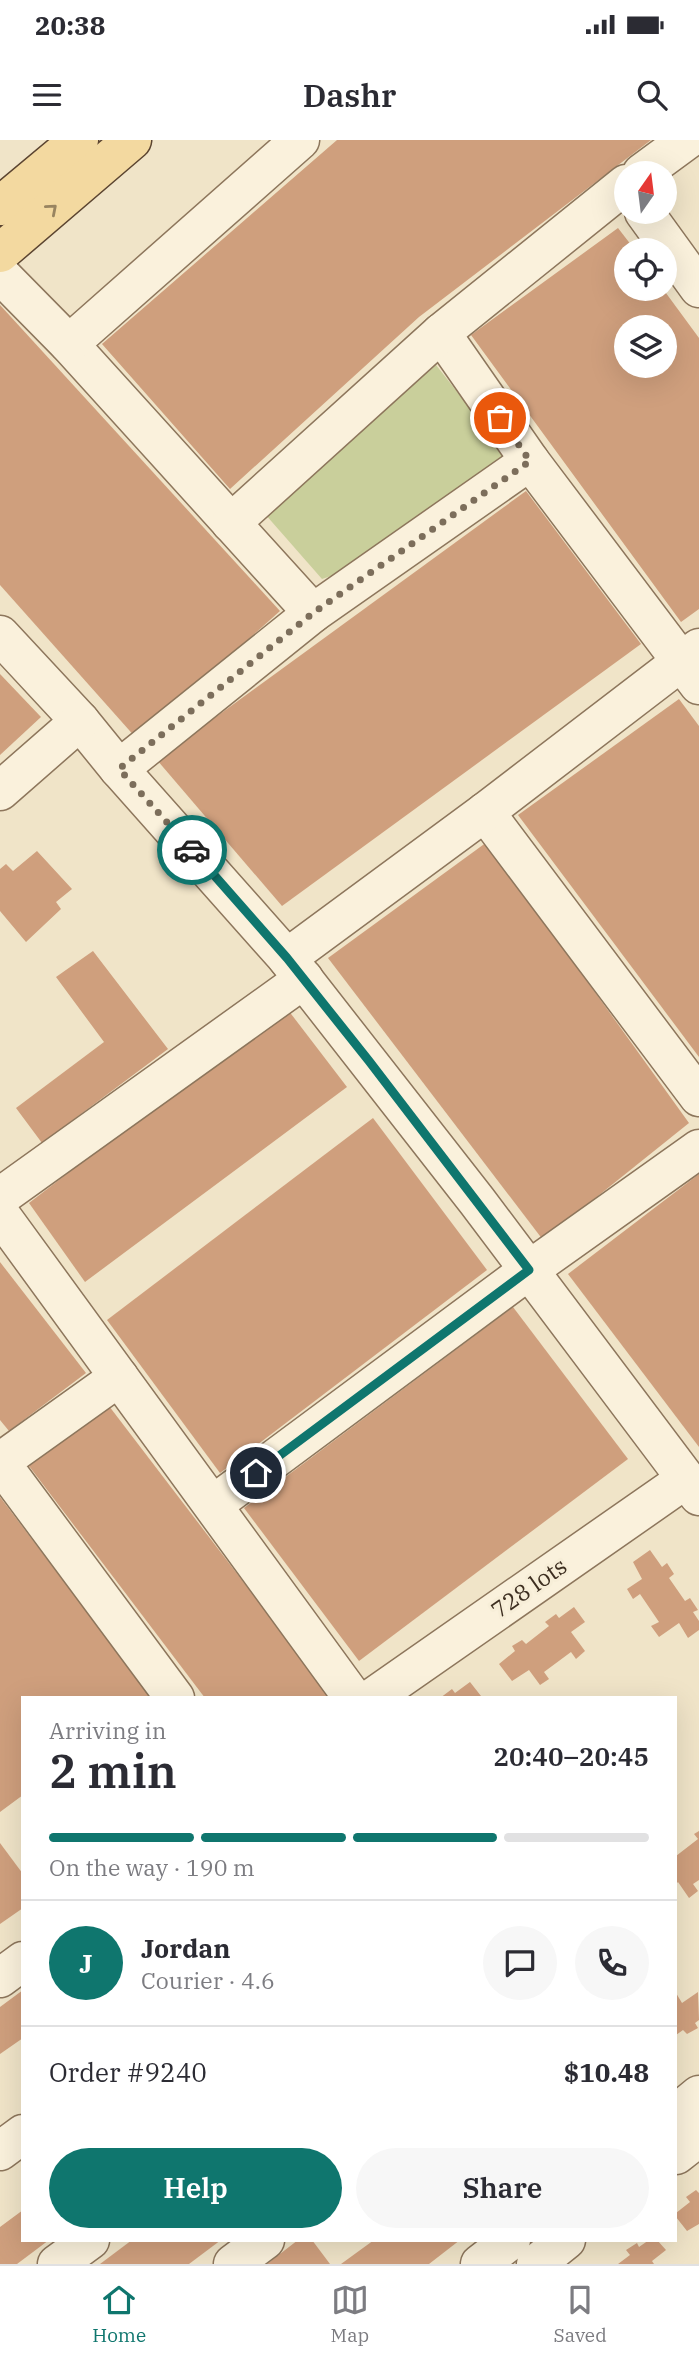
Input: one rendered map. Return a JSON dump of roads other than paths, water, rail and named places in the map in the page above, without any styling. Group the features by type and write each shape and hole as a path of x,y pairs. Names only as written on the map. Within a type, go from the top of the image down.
{"main road":[{"path":"0,206 79,140"},
{"path":"0,253 132,140"}],"street":[{"path":"69,344 300,140"},
{"path":"664,161 687,140"},
{"path":"231,523 441,333 614,203"},
{"path":"656,224 699,288"},
{"path":"0,274 69,344 313,613"},
{"path":"0,1197 295,968 485,811 693,665 530,461 441,333"},
{"path":"119,769 313,613 530,461"},
{"path":"0,635 79,721 295,968 529,1270 692,1488"},
{"path":"0,791 79,721"},
{"path":"485,811 699,1097"},
{"path":"214,1504 529,1270 699,1149"},
{"path":"0,1214 352,1696"},
{"path":"119,1377 0,1462 174,1696"},
{"name":"728 lots","path":"375,1696 692,1488"},
{"path":"0,1978 21,1962"},
{"path":"677,2112 699,2095"},
{"path":"0,2151 21,2135"},
{"path":"677,2154 699,2137"},
{"path":"57,2264 87,2242"},
{"path":"233,2264 262,2242"},
{"path":"510,2252 557,2242"}]}
